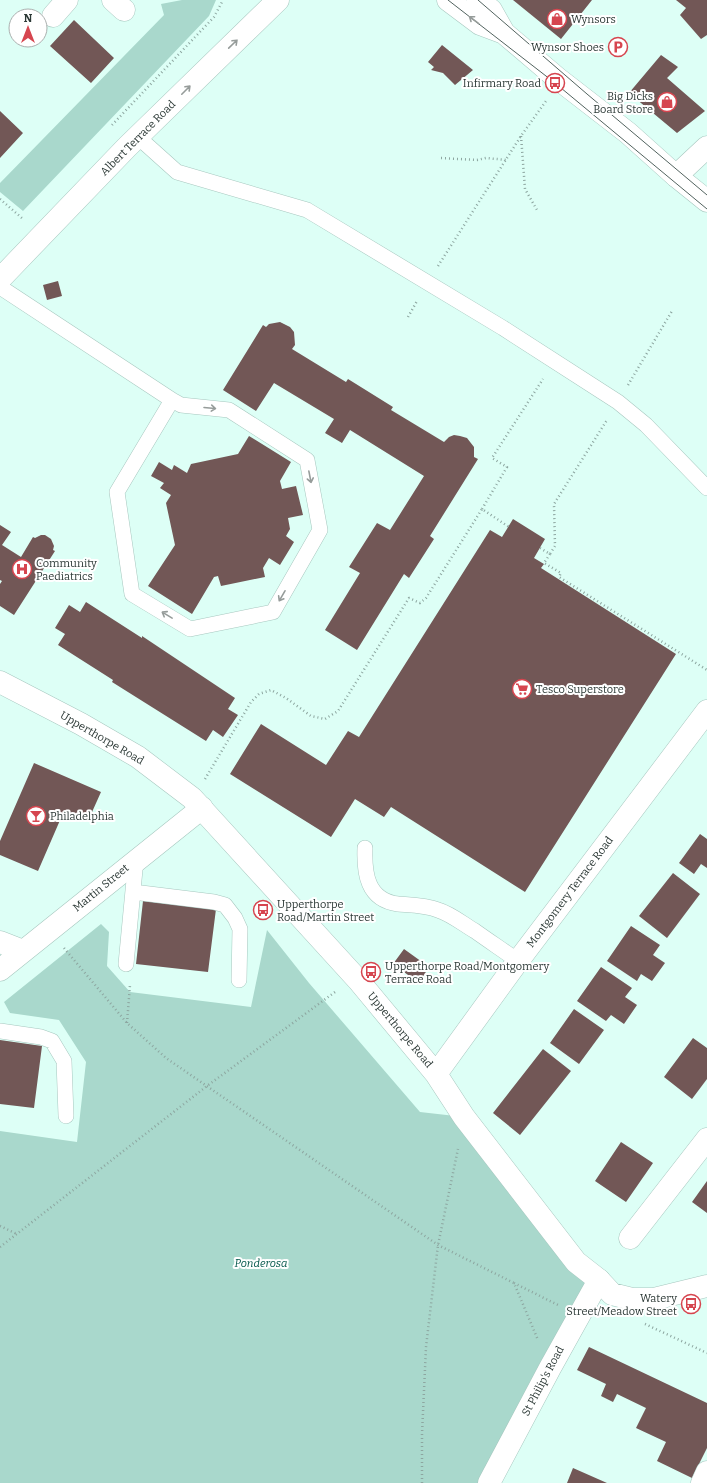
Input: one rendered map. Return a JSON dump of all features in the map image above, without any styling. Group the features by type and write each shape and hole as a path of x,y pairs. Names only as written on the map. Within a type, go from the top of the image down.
{"street":[{"name":"Albert Terrace Road","path":"0,279 138,137 278,0"},
{"path":"448,0 480,24 504,32"},
{"path":"478,0 491,10 504,32 562,82 628,133 676,176 707,201"},
{"path":"676,176 707,147"},
{"name":"Upperthorpe Road","path":"0,682 81,724 138,757 197,803 356,978 436,1074 464,1117 576,1262 599,1280 612,1294 632,1299 654,1299 707,1286"},
{"name":"Montgomery Terrace Road","path":"436,1074 518,961 707,711"},
{"name":"Martin Street","path":"0,970 136,859 197,803"},
{"path":"0,942 23,951"},
{"path":"630,1238 707,1140"},
{"name":"St Philip's Road","path":"489,1483 599,1280"},
{"path":"702,1483 707,1472"}],"lane":[{"path":"138,137 177,172 307,210 529,344 618,402 646,425 707,488"},
{"path":"0,288 172,400 181,405 228,410 307,460 320,530 273,612 190,629 132,594 117,492 172,400"},
{"path":"365,848 364,867 367,880 371,888 379,896 388,902 396,904 437,909 460,921 518,961"},
{"path":"126,964 136,859"},
{"path":"133,892 214,902 225,905 235,918 240,929 239,980"},
{"path":"0,1031 42,1037 52,1041 64,1061 66,1116"}],"path":[{"path":"108,129 214,17 222,0"},
{"path":"408,317 428,282 521,136 545,102 562,82"},
{"path":"521,136 525,189 537,210"},
{"path":"441,158 477,160 486,158 507,160"},
{"path":"0,199 22,219 28,214"},
{"path":"672,311 618,402 554,504 554,546 544,563 562,573 559,577 707,670"},
{"path":"197,803 205,781 251,702 259,694 271,690 286,698 311,716 325,719 338,711 409,598 420,603 426,598 482,509 507,467 492,458 546,373"},
{"path":"482,509 509,526"},
{"path":"540,548 550,554"},
{"path":"50,930 127,1023 166,1058 438,1245 514,1283 550,1368"},
{"path":"126,964 130,983 127,1023"},
{"path":"0,1247 207,1086 317,1004 356,978"},
{"path":"422,1483 422,1434 426,1347 438,1245 464,1117"},
{"path":"0,1226 17,1234"}],"green space":[{"path":"182,0 216,0 209,16 23,211 0,192 0,183 164,15 161,4"},
{"name":"Ponderosa","path":"101,924 109,932 107,966 130,992 251,1007 267,930 309,983 420,1112 464,1117 589,1286 489,1483 0,1483 0,1131 77,1142 86,1062 59,1020 10,1013 4,1002"}],"building":[{"name":"Wynsors","path":"513,0 592,0 561,39"},
{"path":"676,0 707,0 707,35 701,39 680,15 686,8"},
{"path":"74,20 114,58 91,83 50,46"},
{"path":"442,45 473,70 455,85 443,73 431,70 434,67 428,62"},
{"name":"Big Dicks Board Store","path":"661,55 678,67 667,78 705,111 677,133 629,93"},
{"path":"0,111 23,133 0,158"},
{"path":"58,281 62,296 47,300 43,285"},
{"path":"280,322 290,327 294,332 295,345 292,349 346,382 348,379 393,407 391,410 444,442 449,437 454,435 467,438 474,447 474,457 478,459 430,536 434,539 409,578 404,574 357,650 325,630 360,573 349,567 377,523 390,530 424,476 350,430 342,443 325,433 334,419 274,383 256,411 223,390 263,325 266,327 269,324"},
{"path":"249,436 291,462 280,481 282,489 296,486 303,515 288,518 290,529 286,536 294,542 280,565 269,558 263,568 265,577 221,586 218,576 214,577 192,614 148,586 175,545 166,503 171,495 160,488 164,483 151,476 159,462 172,470 174,465 187,473 191,464 238,454"},
{"name":"Tesco Superstore","path":"513,519 545,539 534,558 544,564 541,568 676,654 525,892 391,807 384,817 355,799 331,837 230,774 261,724 326,765 348,731 359,737 490,530 502,537"},
{"name":"Community Paediatrics","path":"0,525 11,532 2,545 21,557 33,537 35,538 41,535 45,535 51,539 54,546 53,550 55,551 14,615 0,606 0,584 2,581 0,580"},
{"path":"86,602 142,638 142,636 235,698 228,709 238,715 223,737 213,730 206,741 112,682 113,680 58,645 65,634 55,628 69,605 80,612"},
{"name":"Philadelphia","path":"34,763 101,792 88,821 64,811 38,871 0,855 0,841"},
{"path":"700,834 707,839 707,868 701,864 694,874 679,863"},
{"path":"673,873 700,894 667,938 639,916"},
{"path":"143,901 216,909 208,972 136,964"},
{"path":"631,926 660,945 653,955 665,963 652,981 641,974 637,981 607,961"},
{"path":"404,949 429,967 419,983 393,964"},
{"path":"601,967 632,988 625,997 637,1005 624,1024 611,1015 606,1021 577,1001"},
{"path":"574,1009 604,1030 579,1064 550,1043"},
{"path":"693,1038 707,1048 707,1079 692,1099 664,1077"},
{"path":"0,1040 42,1046 34,1108 0,1104"},
{"path":"543,1049 571,1071 520,1135 493,1113"},
{"path":"621,1142 653,1163 626,1202 595,1181"},
{"path":"707,1181 707,1213 692,1202"},
{"path":"589,1347 707,1403 707,1448 692,1478 657,1461 666,1442 636,1428 646,1408 617,1394 613,1402 601,1396 606,1384 577,1370"},
{"path":"573,1468 607,1483 567,1483"}],"tram line":[{"path":"448,0 555,83 707,209"},
{"path":"478,0 707,195"}],"place":[{"name":"Wynsors","path":"557,19"},
{"name":"Wynsor Shoes","path":"618,47"},
{"name":"Infirmary Road","path":"555,83"},
{"name":"Big Dicks Board Store","path":"667,102"},
{"name":"Community Paediatrics","path":"22,569"},
{"name":"Tesco Superstore","path":"522,689"},
{"name":"Philadelphia","path":"36,816"},
{"name":"Upperthorpe Road/Martin Street","path":"263,910"},
{"name":"Upperthorpe Road/Montgomery Terrace Road","path":"371,972"},
{"name":"Watery Street/Meadow Street","path":"691,1304"}]}
